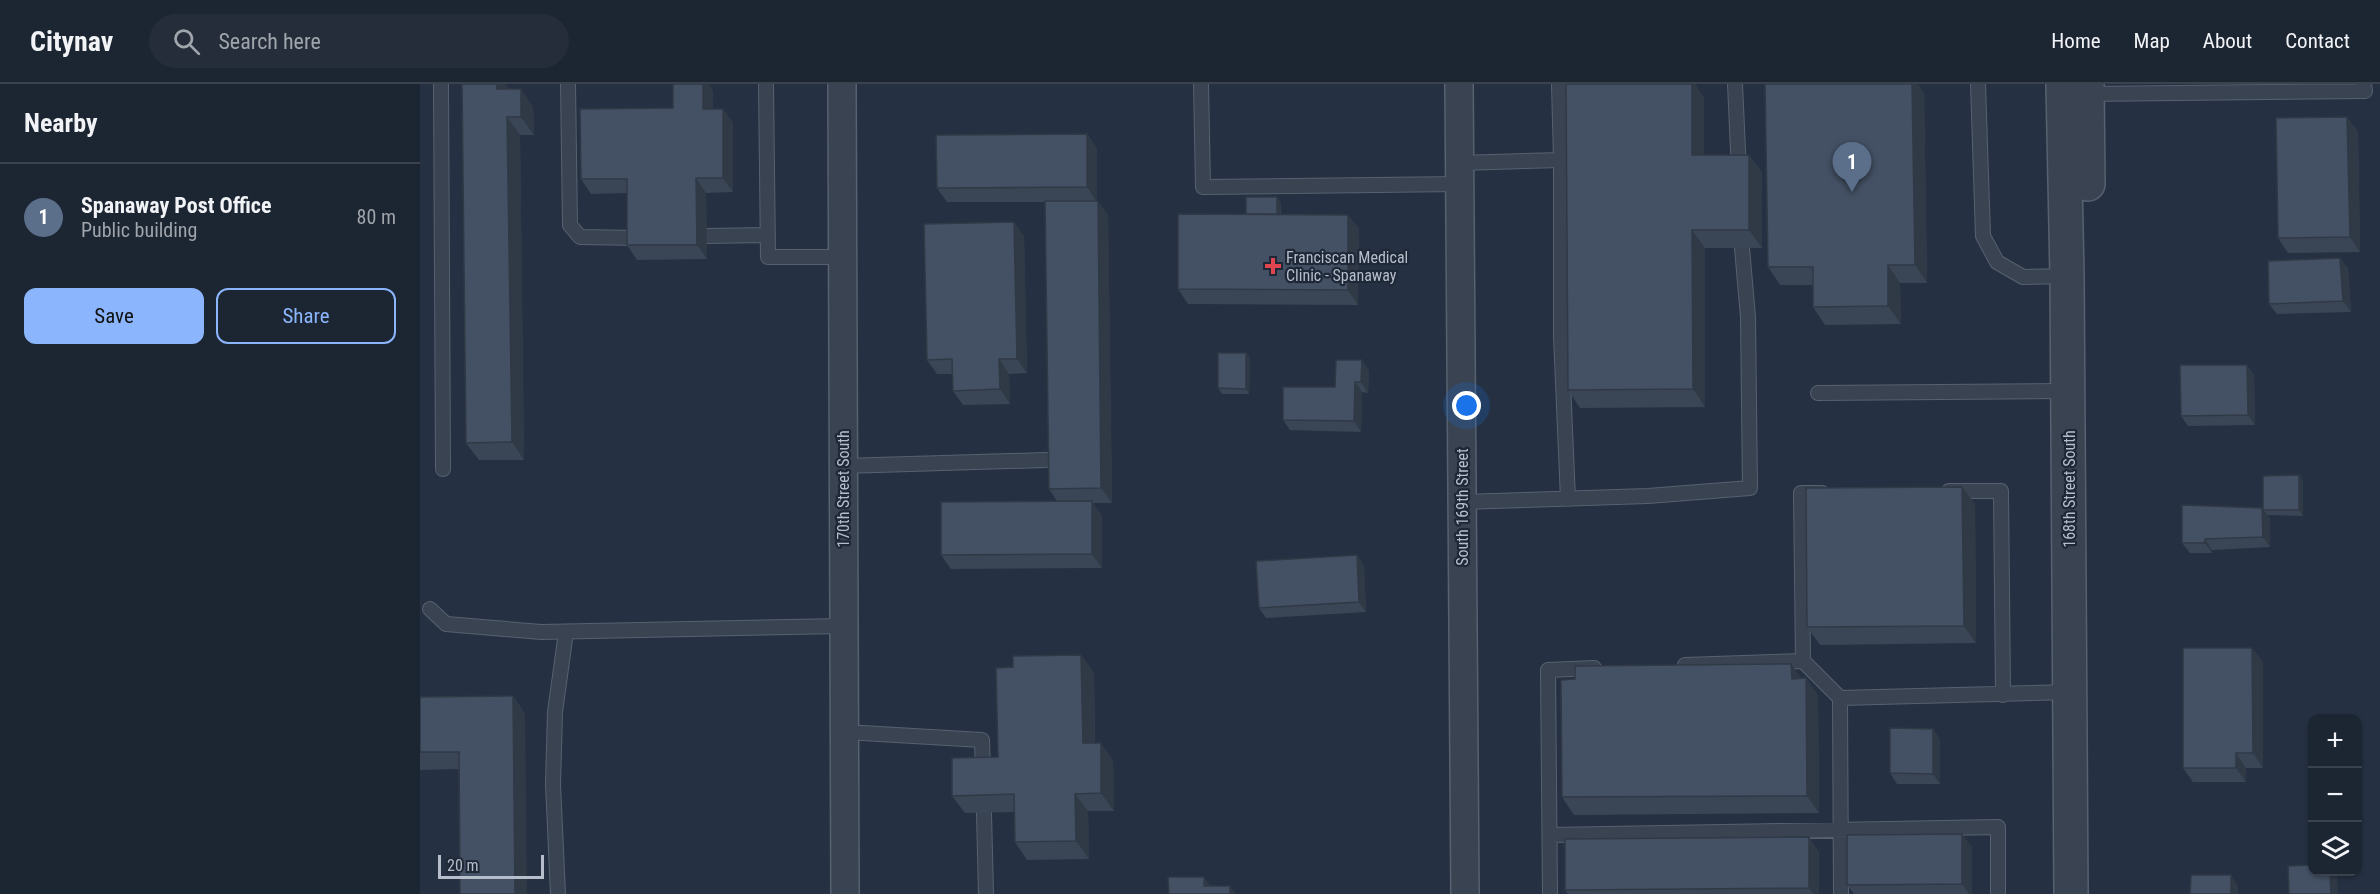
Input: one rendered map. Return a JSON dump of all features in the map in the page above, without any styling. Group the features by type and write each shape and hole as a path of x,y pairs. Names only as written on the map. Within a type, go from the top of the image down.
{"street":[{"name":"170th Street South","path":"842,84 845,894"},
{"name":"South 169th Street","path":"1459,84 1465,894"},
{"name":"168th Street South","path":"2071,894 2067,276 2079,87"},
{"name":"168th Street South","path":"2079,87 2092,894"}],"lane":[{"path":"441,84 442,469"},
{"path":"568,84 570,225 580,237 638,238"},
{"path":"766,84 768,257 842,257"},
{"path":"1201,84 1203,187 1459,173 1561,160"},
{"path":"1559,84 1561,336 1568,499"},
{"path":"1736,84 1739,172"},
{"path":"1978,84 1983,236 1997,262 2023,276 2067,276"},
{"path":"2079,87 2365,90 2364,84"},
{"path":"707,236 768,235"},
{"path":"1462,502 1648,496 1750,488 1748,317 1742,248"},
{"path":"1818,393 2068,391"},
{"path":"843,466 1046,460"},
{"path":"1930,491 2001,490 2003,695"},
{"path":"1836,493 1801,493 1803,662 1839,698 1841,894"},
{"path":"430,609 446,624 501,630 566,632 843,626"},
{"path":"558,894 553,784 555,712 566,632"},
{"path":"1675,666 1803,662"},
{"path":"1551,894 1548,670 1605,668"},
{"path":"1839,698 2070,692"},
{"path":"845,732 982,740 984,776"},
{"path":"984,813 986,894"},
{"path":"1550,835 1998,827 1998,894"}],"building":[{"path":"462,84 497,84 497,89 521,89 521,117 507,117 512,442 466,443"},
{"path":"673,84 703,84 703,109 723,109 723,178 696,178 697,245 627,245 627,179 581,179 580,109 673,108"},
{"path":"1566,84 1692,84 1692,155 1749,155 1749,230 1692,230 1693,389 1568,390"},
{"path":"1765,84 1912,84 1915,265 1888,265 1888,306 1813,307 1813,267 1768,267"},
{"path":"2347,117 2350,237 2278,238 2276,118"},
{"path":"1087,134 1087,187 937,188 936,135"},
{"path":"1246,197 1277,197 1277,214 1246,214"},
{"path":"1045,201 1098,201 1101,488 1049,489"},
{"name":"Franciscan Medical Clinic - Spanaway","path":"1178,214 1348,215 1348,290 1178,289"},
{"path":"1014,222 1017,359 999,359 1000,389 953,391 952,359 927,360 924,224"},
{"path":"2340,258 2343,301 2269,304 2268,261"},
{"path":"1218,353 1246,353 1246,389 1218,388"},
{"path":"1336,360 1362,360 1361,382 1355,382 1354,421 1283,420 1283,387 1335,387"},
{"path":"2180,365 2247,365 2248,415 2181,416"},
{"path":"2299,475 2299,510 2263,510 2263,476"},
{"path":"1962,487 1964,626 1807,627 1806,488"},
{"path":"1092,501 1092,554 941,555 941,502"},
{"path":"2182,505 2262,508 2263,537 2205,539 2205,543 2182,543"},
{"path":"1357,555 1359,602 1259,608 1256,561"},
{"path":"2183,648 2252,648 2253,753 2236,753 2236,768 2183,768"},
{"path":"1081,655 1083,743 1101,743 1101,793 1075,794 1076,841 1015,842 1014,794 952,796 952,758 998,757 996,668 1013,667 1013,656"},
{"path":"1791,664 1792,679 1806,678 1807,796 1562,797 1561,680 1575,679 1575,666"},
{"path":"513,696 515,894 460,894 459,752 420,752 420,697"},
{"path":"1890,728 1933,729 1933,774 1890,773"},
{"path":"1962,834 1962,884 1847,885 1847,835"},
{"path":"1809,837 1809,888 1565,890 1565,839"},
{"path":"2308,865 2308,876 2330,876 2331,894 2289,894 2288,866"},
{"path":"2191,875 2231,875 2231,894 2190,894"},
{"path":"1168,877 1204,877 1204,886 1230,886 1230,894 1169,894"}],"place":[{"name":"Spanaway Post Office","path":"1852,192"},
{"name":"Franciscan Medical Clinic - Spanaway","path":"1273,266"}]}
